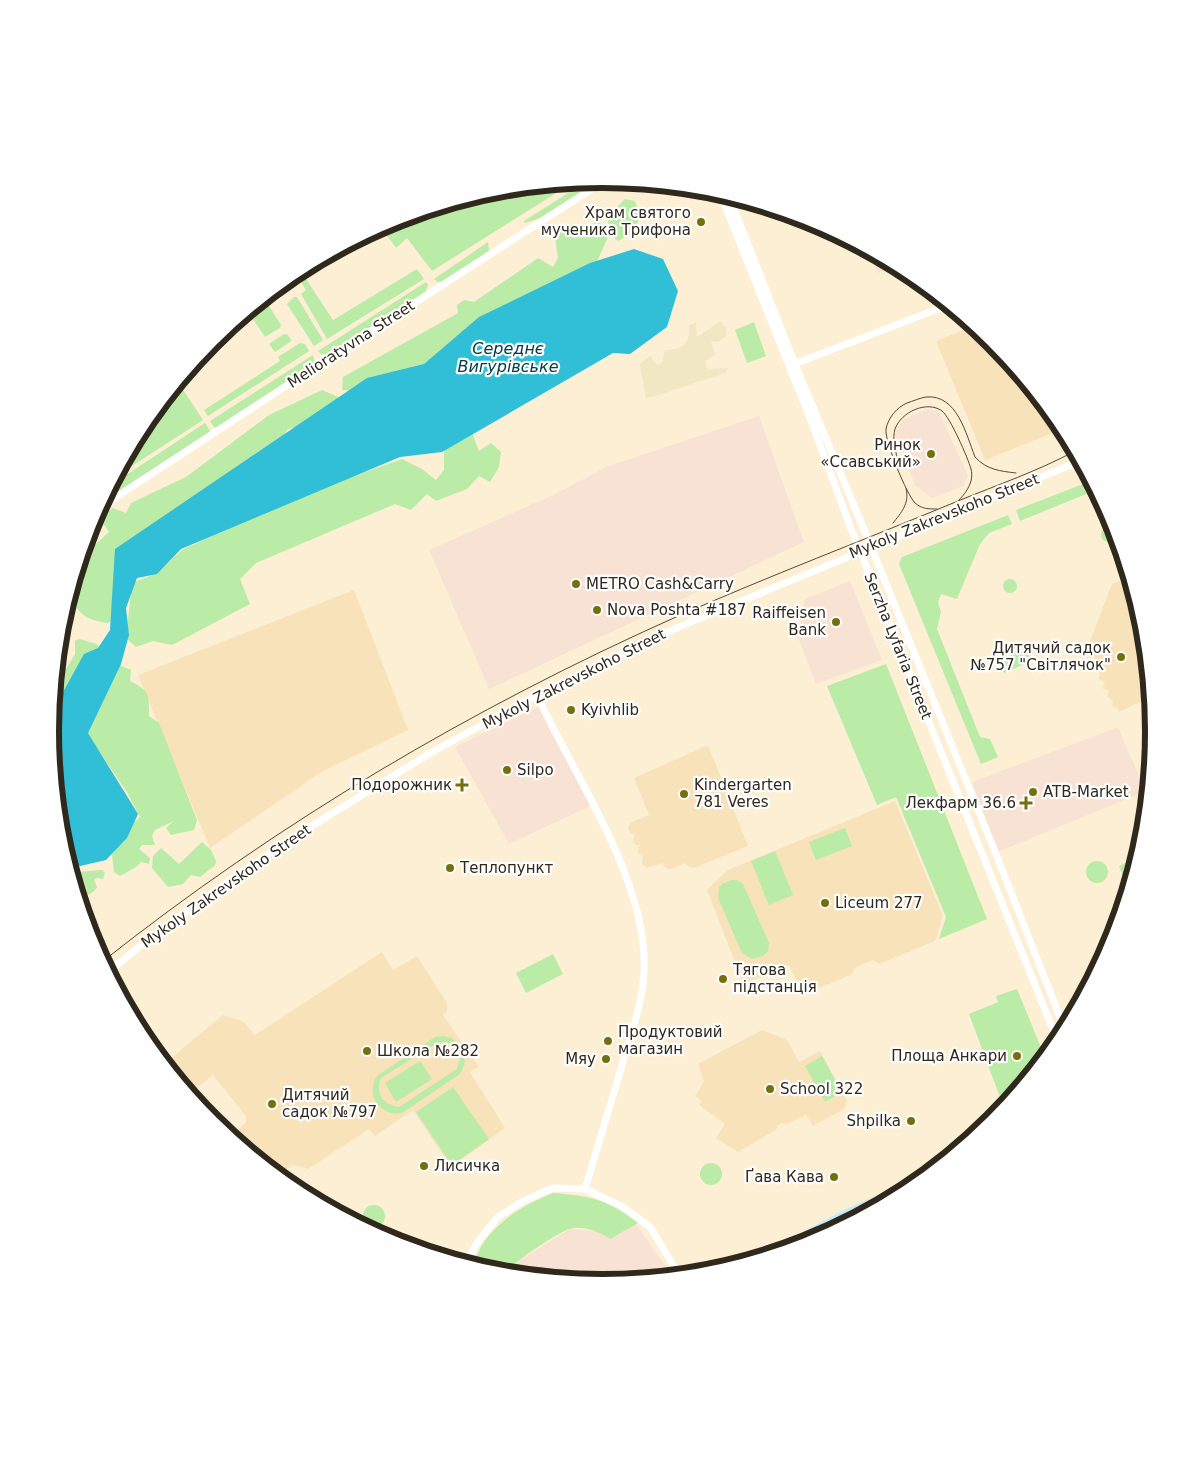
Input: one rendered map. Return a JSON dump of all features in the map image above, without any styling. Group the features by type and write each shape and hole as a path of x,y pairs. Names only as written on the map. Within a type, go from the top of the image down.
{"main road":[{"path":"811,1232 877,1200"}],"street":[{"name":"Melioratyvna Street","path":"111,501 593,188"},
{"name":"Serzha Lyfaria Street","path":"724,203 871,547 1061,1021"},
{"name":"Serzha Lyfaria Street","path":"732,205 860,551 1054,1033"},
{"path":"792,365 941,308"},
{"name":"Mykoly Zakrevskoho Street","path":"113,968 150,938 234,877 294,837 432,752 537,695 681,626 1073,463"},
{"path":"537,695 625,871 643,943 644,971 639,1007 585,1189"},
{"path":"469,1258 479,1240 498,1217 524,1201 553,1188 585,1189 623,1207 650,1227 676,1269"}],"shaded area":[{"path":"873,261 887,269 878,273"},
{"path":"966,329 1010,373 1055,432 985,460 936,341"},
{"name":"Ринок «Ссавський»","path":"927,409 939,412 968,476 963,486 932,498 915,485 895,433 903,420"},
{"path":"759,416 804,542 489,689 429,550 551,496 609,466"},
{"name":"Дитячий садок №757 \"Світлячок\"","path":"1123,579 1127,591 1141,661 1144,696 1144,700 1119,712 1117,708 1112,706 1113,701 1107,697 1109,691 1102,688 1105,682 1099,679 1100,670 1089,644 1112,584"},
{"path":"850,581 882,660 816,684 798,637 805,599"},
{"path":"354,590 408,730 323,771 210,848 138,675"},
{"path":"540,706 590,806 509,844 455,747"},
{"path":"1118,727 1143,784 1139,794 998,852 972,782"},
{"name":"Kindergarten 781 Veres","path":"708,745 748,846 694,868 689,867 685,863 667,869 663,863 646,868 642,864 643,855 638,853 639,845 636,845 633,841 635,834 631,833 628,828 630,823 649,815 634,778"},
{"name":"Liceum 277","path":"895,801 943,916 935,941 879,964 873,960 854,968 851,975 803,994 789,965 742,985 740,975 707,890 728,870"},
{"name":"Школа №282","path":"382,952 393,970 417,956 447,1003 447,1011 443,1015 479,1067 470,1072 505,1128 451,1167 413,1110 375,1136 369,1129 308,1169 292,1165 284,1171 244,1140 236,1131 246,1123 246,1116 213,1075 194,1090 169,1060 223,1015 243,1021 255,1035"},
{"name":"School 322","path":"762,1030 787,1040 799,1062 820,1051 847,1101 844,1109 813,1126 806,1115 787,1124 781,1123 776,1130 738,1152 716,1138 725,1124 699,1105 702,1101 695,1096 704,1082 698,1064"},
{"path":"636,1224 668,1271 602,1275 566,1274 511,1267 570,1229 598,1231 610,1239"}],"green space":[{"path":"587,188 540,218 525,223 524,221 575,189"},
{"path":"562,189 432,271 407,238 396,248 386,234 427,217 496,199"},
{"path":"625,199 635,201 640,216 634,232 618,241 611,235 607,217"},
{"path":"597,218 609,235 595,266 419,374 364,392 342,390 343,377 458,313 457,305 464,300 474,302 538,258 553,267 558,258 555,237 561,224 572,224 587,234"},
{"path":"488,242 489,251 444,281 438,282 434,279"},
{"path":"417,269 424,279 327,339 301,294 306,290 300,280 305,277 333,320"},
{"path":"426,282 428,285 425,294 328,355 321,354 318,351"},
{"path":"294,297 297,297 323,340 314,346 287,304"},
{"path":"268,304 281,325 280,328 265,337 253,319 237,329"},
{"path":"754,322 766,356 747,363 735,330"},
{"path":"284,334 288,335 291,340 290,342 275,352 269,344"},
{"path":"300,343 305,344 309,351 208,416 204,410 280,361 278,357"},
{"path":"313,355 315,363 218,428 214,427 210,421"},
{"path":"182,388 203,420 127,469 150,430"},
{"path":"322,390 341,398 329,420 288,429 272,454 160,527 112,620 108,623 101,622 84,616 74,604 91,549 109,532 101,521 105,514 113,508 126,513 131,503 186,477 269,415"},
{"path":"205,423 211,432 113,496 122,477"},
{"path":"471,430 479,451 491,443 501,452 499,467 490,482 479,476 467,489 436,501 427,494 411,510 395,504 256,563 240,579 250,604 172,645 153,641 136,647 126,638 132,583 157,573 182,550 295,497 402,459 422,469 436,480 444,470 444,447"},
{"path":"1085,483 1090,493 1020,521 1016,510"},
{"path":"1008,515 1012,524 989,533 980,544 957,599 941,594 938,602 941,612 937,629 980,737 990,739 998,757 981,764 899,564 902,557"},
{"path":"1105,528 1111,542 1105,542 1101,538 1101,532"},
{"path":"1007,579 1013,579 1017,586 1013,593 1007,593 1003,589 1003,583"},
{"path":"79,639 97,644 102,650 59,716 62,671 64,672 75,654 75,641"},
{"path":"1027,649 1032,661 1004,673 998,660"},
{"path":"886,664 987,919 939,939 946,917 896,797 877,805 827,686"},
{"path":"119,665 131,670 130,681 147,694 149,716 159,723 197,820 194,830 171,835 166,828 174,821 155,830 152,836 155,845 142,845 139,849 150,858 149,864 141,862 120,876 114,872 112,854 126,839 126,830 140,817 127,792 86,732"},
{"path":"845,828 852,846 816,860 809,842"},
{"path":"202,842 211,850 216,861 215,865 200,877 191,875 183,884 168,887 152,868 153,856 161,848 179,864"},
{"path":"775,851 793,895 769,905 751,861"},
{"path":"1097,861 1105,864 1108,872 1105,880 1097,883 1089,880 1086,872 1089,864"},
{"path":"1129,862 1124,880 1119,866"},
{"path":"102,870 105,873 103,879 97,878 94,880 97,887 95,890 84,895 77,872"},
{"path":"732,880 737,880 743,884 769,943 768,951 763,956 752,959 742,953 718,898 719,887"},
{"path":"553,954 563,974 526,993 516,973"},
{"path":"1017,989 1042,1050 1001,1100 969,1014 998,1002 996,996"},
{"path":"435,1037 452,1038 461,1047 465,1061 460,1074 402,1113 387,1112 381,1108 374,1097 373,1090 377,1076","holes":["447,1042 457,1049 460,1058 457,1069 399,1107 389,1104 382,1097 379,1089 381,1078 437,1043"]},
{"path":"822,1056 842,1092 825,1102 805,1066"},
{"path":"420,1061 432,1079 396,1102 385,1083"},
{"path":"453,1087 489,1139 452,1165 416,1112"},
{"path":"707,1163 715,1163 722,1170 722,1178 715,1185 707,1185 700,1178 700,1170"},
{"path":"553,1193 588,1197 608,1204 638,1223 610,1239 591,1230 569,1229 534,1249 511,1267 475,1259 482,1245 498,1226 533,1202"},
{"path":"370,1205 378,1205 385,1212 385,1220 379,1226 363,1219 363,1212"}],"sand":[{"path":"721,321 726,328 726,336 718,342 711,341 715,355 705,361 707,369 728,368 725,373 646,399 640,364 650,356 657,365 662,363 665,350 676,349 684,345 687,342 689,326 696,322 697,337"}],"water":[{"name":"Середнє Вигурівське","path":"634,249 663,259 678,291 667,327 630,354 613,353 442,452 400,457 181,549 157,574 137,578 126,608 129,635 121,664 88,733 138,814 127,838 106,860 76,867 63,802 60,767 60,698 84,654 98,648 110,630 115,549 367,378 424,364 479,317 590,263"}],"tram line":[{"path":"937,509 920,506 911,498 892,455 886,435 886,429 891,417 896,410 907,403 926,397 937,398 945,402 959,417 975,457 989,467 1016,473"},
{"path":"897,459 894,433 903,417 922,407 936,408 942,411 954,429 971,470 972,478 970,484 959,500"},
{"path":"108,957 237,862 307,816 378,772 525,690 600,652 676,617 1069,454"},
{"path":"893,523 902,512 906,503 906,489"}],"place":[{"name":"Храм святого мученика Трифона","path":"701,222"},
{"name":"Ринок «Ссавський»","path":"931,454"},
{"name":"METRO Cash&Carry","path":"576,584"},
{"name":"Nova Poshta #187","path":"597,610"},
{"name":"Raiffeisen Bank","path":"836,622"},
{"name":"Дитячий садок №757 \"Світлячок\"","path":"1121,657"},
{"name":"Kyivhlib","path":"571,710"},
{"name":"Silpo","path":"507,770"},
{"name":"Подорожник","path":"462,785"},
{"name":"ATB-Market","path":"1033,792"},
{"name":"Kindergarten 781 Veres","path":"684,794"},
{"name":"Лекфарм 36.6","path":"1026,803"},
{"name":"Теплопункт","path":"450,868"},
{"name":"Liceum 277","path":"825,903"},
{"name":"Тягова пiдстанцiя","path":"723,979"},
{"name":"Продуктовий магазин","path":"608,1041"},
{"name":"Школа №282","path":"367,1051"},
{"name":"Площа Анкари","path":"1017,1056"},
{"name":"Мяу","path":"606,1059"},
{"name":"School 322","path":"770,1089"},
{"name":"Дитячий садок №797","path":"272,1104"},
{"name":"Shpilka","path":"911,1121"},
{"name":"Лисичка","path":"424,1166"},
{"name":"Ґава Кава","path":"834,1177"}]}
